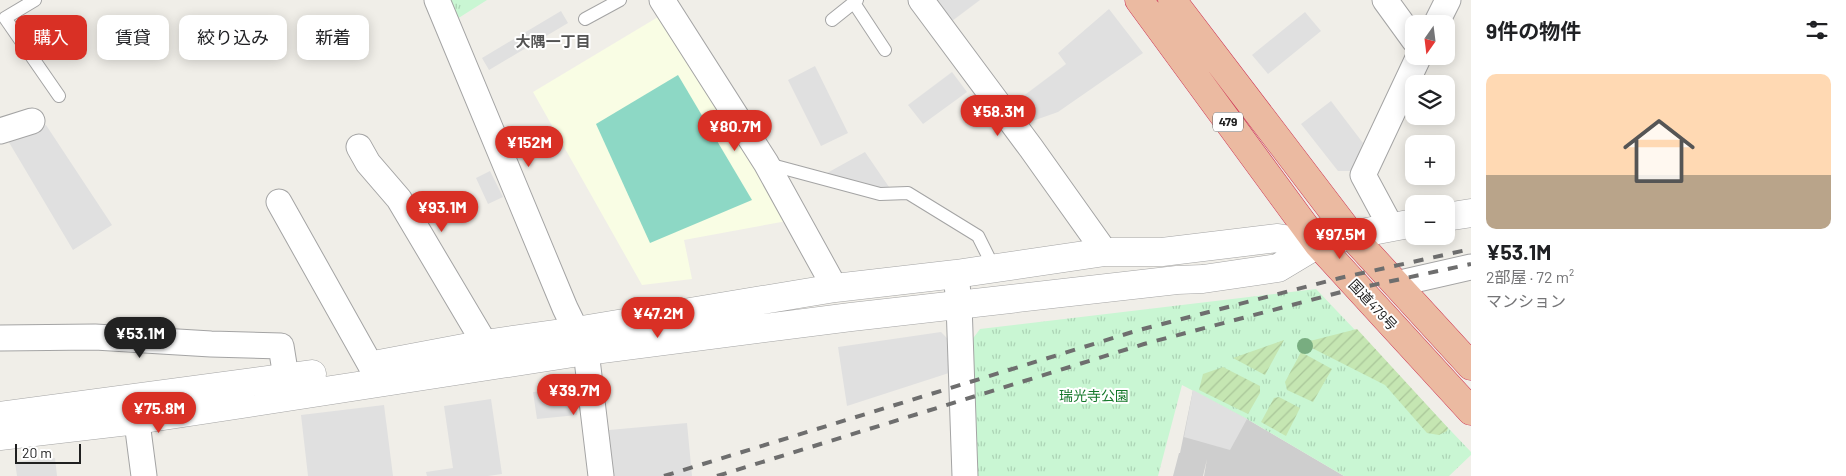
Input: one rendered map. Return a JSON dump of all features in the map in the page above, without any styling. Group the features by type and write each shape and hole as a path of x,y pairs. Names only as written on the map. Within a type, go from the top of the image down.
{"highway":[{"name":"国道479号","path":"1138,0 1318,244 1471,411"},
{"name":"479","path":"1172,0 1351,235 1471,366"}],"street":[{"path":"437,0 581,341 601,476"},
{"path":"662,0 766,164 835,288"},
{"path":"921,0 1032,148 1105,252"},
{"path":"1385,0 1405,28"},
{"path":"1440,15 1448,0"},
{"path":"0,416 135,409 581,341 959,304 1177,280 1203,279 1278,268 1318,244 1351,235 1403,225 1363,175 1415,65"},
{"path":"0,131 32,121"},
{"path":"359,147 368,163 399,199 485,344"},
{"path":"279,202 371,366"},
{"path":"1455,216 1471,213"},
{"path":"0,436 286,377 371,366 485,344 581,341 835,288 956,274 1105,252 1162,252 1278,238 1318,244"},
{"path":"1396,284 1471,267"},
{"path":"956,274 959,304 965,476"},
{"path":"0,338 95,337 281,346 286,377"},
{"path":"135,409 144,476"}],"lane":[{"path":"35,0 5,18 59,96"},
{"path":"585,20 620,0"},
{"path":"832,20 855,1 885,50"},
{"path":"766,164 880,194 908,193 978,236 994,268"}],"shaded area":[{"path":"929,0 980,0 948,24"},
{"path":"1109,9 1143,53 1058,112 1024,124 1010,106 1066,64 1058,53"},
{"path":"561,11 568,23 489,70 482,58"},
{"path":"1305,12 1321,31 1268,74 1252,55"},
{"path":"658,17 787,221 684,240 692,279 642,285 533,92"},
{"path":"815,66 848,133 821,146 788,80"},
{"path":"952,72 967,92 923,124 908,105"},
{"path":"1331,101 1363,143 1351,171 1338,171 1301,124"},
{"path":"46,125 112,225 73,250 7,139"},
{"path":"865,152 889,187 876,188 827,173"},
{"path":"490,171 503,197 488,204 476,178"},
{"path":"941,332 951,342 952,372 847,406 838,347"},
{"path":"565,389 575,395 577,415 537,419 533,392"},
{"path":"1193,390 1247,419 1344,476 1204,476 1207,459 1203,476 1173,476 1180,453"},
{"path":"1193,390 1247,419 1230,450 1184,437"},
{"path":"491,399 502,474 488,476 427,476 426,472 453,468 444,406"},
{"path":"384,405 393,476 308,476 301,415"},
{"path":"687,423 692,476 613,476 609,430"},
{"path":"55,458 57,476 17,476 15,462"}],"green space":[{"path":"449,0 487,0 457,19"},
{"path":"678,75 752,200 650,243 596,124"},
{"name":"瑞光寺公園","path":"1316,289 1471,452 1471,455 1449,476 1344,476 1247,419 1182,385 1158,476 976,476 971,341 980,329"},
{"path":"1357,329 1448,428 1447,431 1439,435 1427,433 1385,385 1312,348 1310,341"},
{"path":"1284,340 1265,375 1233,358"},
{"path":"1301,352 1332,369 1313,402 1287,390 1285,382"},
{"path":"1223,367 1260,386 1260,393 1248,414 1199,390 1203,374"},
{"path":"1279,397 1300,408 1286,436 1261,422 1274,398"}],"railway":[{"path":"664,476 1139,330 1340,278 1471,249"},
{"path":"717,476 1144,344 1345,291 1471,264"}],"district":[{"name":"大隅一丁目","path":"553,42"}]}
